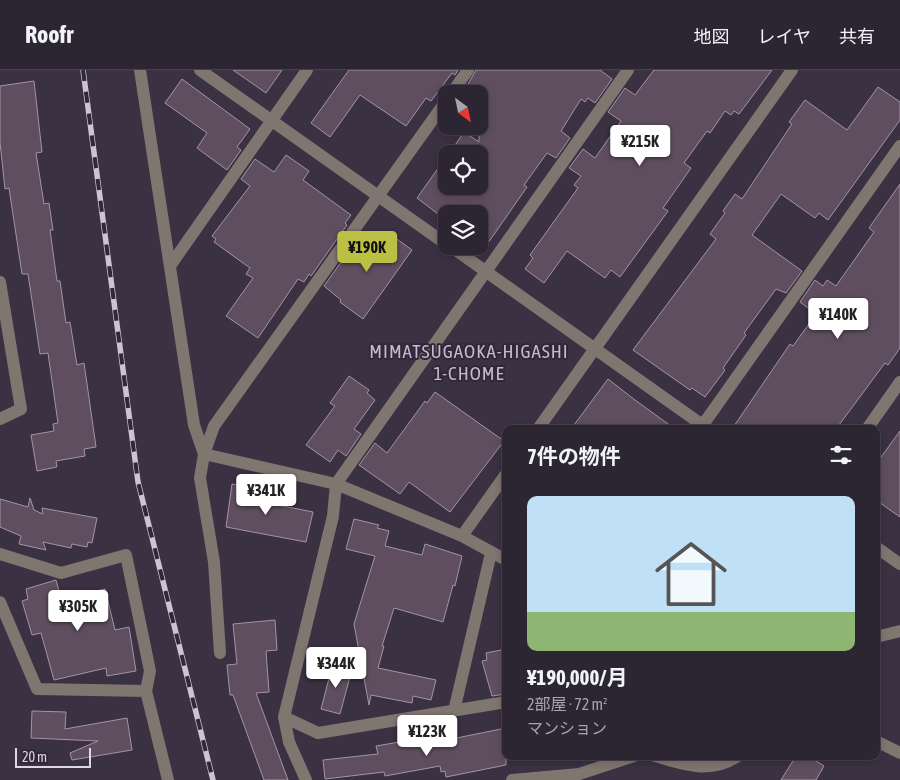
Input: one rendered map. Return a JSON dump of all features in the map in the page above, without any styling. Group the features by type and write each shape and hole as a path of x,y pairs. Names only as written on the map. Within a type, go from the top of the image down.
{"street":[{"path":"140,70 194,426 204,454"},
{"path":"200,70 438,238"},
{"path":"170,266 307,70"},
{"path":"457,85 468,70"},
{"path":"306,780 289,742 284,717 334,516 336,484 628,70"},
{"path":"541,425 792,70"},
{"path":"220,653 214,562 200,478 204,454 214,426 438,113"},
{"path":"705,425 900,146"},
{"path":"462,255 701,425"},
{"path":"0,282 21,409 0,419"},
{"path":"870,425 900,382"},
{"path":"204,454 336,484 462,536 502,558"},
{"path":"462,536 502,480"},
{"path":"880,550 900,564"},
{"path":"454,711 491,553"},
{"path":"0,554 61,574 126,554 150,671 146,692 168,780"},
{"path":"0,602 37,689 146,692"},
{"path":"880,636 900,631"},
{"path":"284,717 318,733 502,703"},
{"path":"880,743 900,753"},
{"path":"512,780 579,774 622,760"},
{"path":"668,760 692,767 726,764 732,760"}],"building":[{"path":"233,70 282,70 266,93"},
{"path":"349,70 458,70 455,75 452,73 443,85 438,85 438,92 431,101 426,98 406,126 360,95 330,137 311,123"},
{"path":"476,70 600,70 612,79 595,103 588,98 585,102 581,99 561,131 570,138 556,158 547,153 524,185 527,187 488,243 488,205 438,205 438,214 417,198 438,168 438,195 488,195 488,145 455,145 462,135 468,135 479,142 479,135 488,135 488,85 468,84"},
{"path":"654,70 772,70 739,114 734,111 731,115 725,111 710,133 707,131 684,163 691,168 663,208 668,211 620,277 611,270 605,278 567,251 544,283 525,269 533,258 530,255 578,188 574,185 581,176 569,168 583,149 595,158 621,121 608,112 625,88 635,95"},
{"path":"182,79 250,129 237,147 241,150 227,170 197,148 207,133 165,103"},
{"path":"34,81 42,152 36,153 44,204 49,203 53,230 50,230 57,281 60,281 66,323 70,322 77,365 84,363 96,447 84,449 85,456 56,461 57,467 37,471 31,435 54,431 53,424 58,423 48,353 40,354 28,274 22,274 9,188 5,189 0,142 0,86"},
{"path":"878,87 900,102 900,120 828,220 819,213 815,218 781,194 752,235 802,271 786,293 776,289 744,333 746,335 723,368 725,370 705,397 692,388 690,390 633,350 716,239 710,234 725,213 723,211 735,194 742,199 792,124 789,122 805,100 847,130"},
{"path":"286,155 309,171 303,180 351,215 345,223 347,225 311,276 309,274 304,282 298,279 258,338 226,316 253,278 246,274 250,268 214,242 216,239 212,236 250,186 241,179 255,159 274,172"},
{"path":"900,184 900,348 888,365 885,363 839,425 735,425 790,344 793,346 816,314 800,302 815,280 823,286 827,280 836,286 874,232 869,228"},
{"path":"361,234 380,248 390,234 412,250 363,319 340,302 341,300 324,286"},
{"path":"349,376 369,390 367,393 375,400 354,429 361,434 346,456 338,450 330,462 306,445 335,406 330,403"},
{"path":"608,379 669,425 574,425"},
{"path":"435,392 502,440 502,444 450,512 409,482 400,494 359,465 375,443 387,453 425,401 427,403"},
{"path":"900,431 900,517 880,503 880,458"},
{"path":"232,484 260,488 258,501 313,512 306,542 226,527"},
{"path":"30,498 34,510 43,514 42,508 97,518 92,543 88,542 87,547 72,544 71,548 43,542 46,550 19,544 21,536 0,527 0,499 28,507"},
{"path":"354,519 379,525 377,528 389,531 385,546 422,555 425,544 462,556 455,586 453,585 443,622 394,608 382,646 384,646 378,668 436,680 431,700 413,696 412,703 371,695 369,705 354,624 375,556 346,549"},
{"path":"56,580 61,599 105,589 115,630 129,627 136,671 107,676 106,668 54,680 41,633 32,635 22,601 28,599 26,589"},
{"path":"275,620 277,650 266,651 269,692 256,693 288,780 264,780 233,695 230,695 227,665 237,664 233,624"},
{"path":"502,650 502,695 492,696 482,661 487,660 486,653"},
{"path":"333,663 352,669 340,714 321,709"},
{"path":"32,711 66,712 65,729 127,718 132,750 72,760 70,753 98,741 31,738"},
{"path":"502,729 502,760 506,760 506,765 446,777 445,771 441,772 440,766 385,776 384,772 325,779 323,760 378,754 376,746 411,740 412,747"},
{"path":"794,760 814,760 824,766 816,780 781,780"}],"railway":[{"path":"83,70 138,482 213,780"}],"district":[{"name":"MIMATSUGAOKA-HIGASHI 1-CHOME","path":"469,362"}]}
